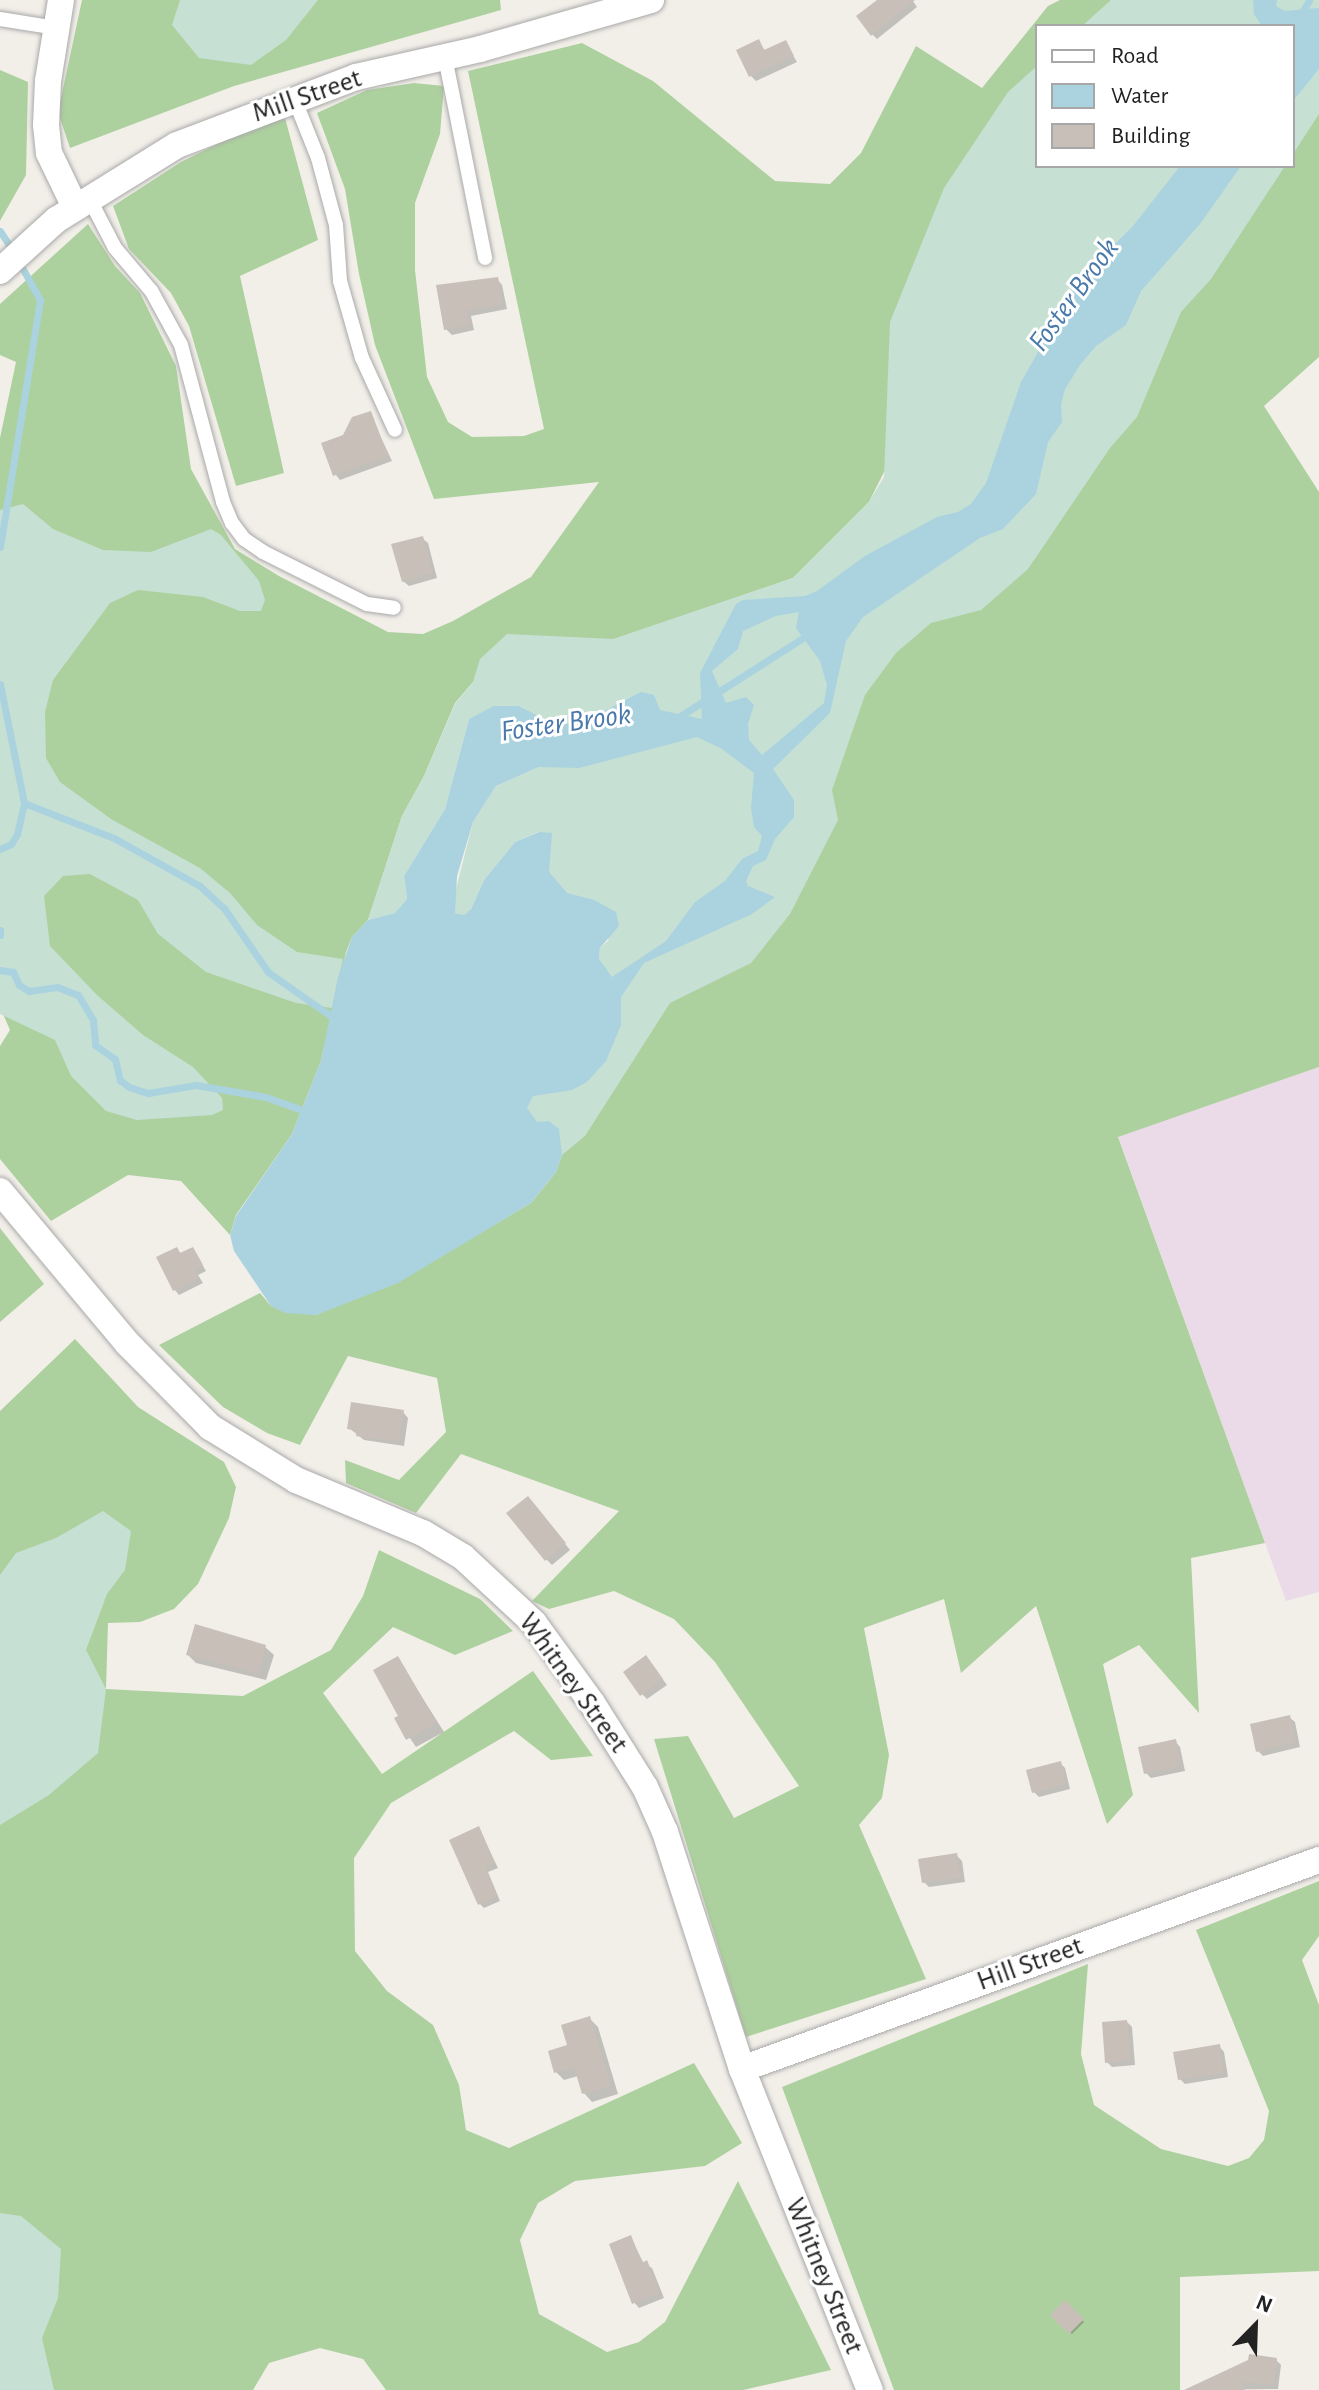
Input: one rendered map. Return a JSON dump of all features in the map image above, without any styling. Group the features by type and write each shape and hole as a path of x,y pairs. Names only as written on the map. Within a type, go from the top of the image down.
{"street":[{"path":"61,0 46,125 49,153 82,203"},
{"name":"Mill Street","path":"0,271 82,203 177,145 356,77 445,57 651,0"},
{"name":"Whitney Street","path":"0,1191 128,1344 210,1427 296,1480 423,1533 463,1557 534,1623 592,1703 645,1787 665,1832 742,2069 870,2390"},
{"name":"Hill Street","path":"742,2069 1319,1860"}],"lane":[{"path":"0,19 57,28"},
{"path":"445,57 485,258"},
{"path":"294,98 318,158 329,198 336,225 340,281 362,358 395,430"},
{"path":"82,203 152,292 181,345 223,502 232,523 244,539 263,552 367,604 394,608"}],"shaded area":[{"path":"1319,1067 1319,1592 1286,1601 1118,1136"}],"green space":[{"path":"82,0 500,0 501,10 234,86 70,148 58,112"},
{"path":"180,0 318,0 286,40 251,65 199,58 172,25"},
{"path":"1060,0 1253,0 1261,24 1035,24 1036,168 869,502 793,578 583,650 479,675 455,703 424,776 402,816 368,920 352,937 321,1061 292,1134 236,1215 230,1235 181,1181 128,1175 51,1221 0,1159 0,1046 10,1030 0,1007 0,438 16,362 0,355 0,304 88,224 115,266 140,293 176,366 191,469 235,549 279,576 388,632 423,634 453,621 531,577 599,482 434,499 375,345 345,189 317,113 367,90 414,83 444,86 440,134 415,203 415,270 427,377 448,422 472,437 524,436 544,429 468,71 582,43 653,81 775,181 830,184 861,153 916,46 982,88 1048,6"},
{"path":"1111,0 1319,0 1319,114 1295,151 1295,24 1084,24"},
{"path":"1035,68 1035,168 1284,168 1211,279 1181,312 1137,417 1110,448 1028,569 981,610 931,623 896,653 865,695 832,790 838,820 790,914 751,963 670,1003 585,1136 562,1155 519,1119 599,959 600,948 609,940 548,887 538,832 515,842 484,880 471,909 464,915 455,913 453,901 473,822 496,786 539,767 572,724 549,721 519,706 469,719 445,809 404,876 407,899 395,913 368,920 402,816 424,776 455,704 473,682 480,659 507,634 613,639 793,578 869,502 884,477 890,322 944,188 1008,92"},
{"path":"1319,69 1319,357 1264,406 1319,492 1319,1067 1118,1137 1265,1543 1191,1558 1199,1713 1139,1645 1103,1664 1133,1795 1107,1824 1036,1606 961,1673 944,1599 864,1628 889,1755 882,1798 859,1825 926,1979 746,2037 654,1739 688,1736 734,1818 799,1786 715,1662 674,1619 614,1591 549,1609 532,1601 619,1511 461,1454 416,1513 346,1483 345,1460 399,1480 446,1432 437,1378 348,1356 300,1445 267,1433 223,1407 159,1345 260,1293 271,1306 316,1315 455,1248 531,1203 556,1172 562,1155 828,775 826,737 1240,168 1295,168 1295,99"},
{"path":"0,70 28,82 26,175 0,221"},
{"path":"285,118 318,240 240,276 284,473 236,486 189,326 171,293 129,249 113,206 181,162 234,136"},
{"path":"23,504 53,529 103,550 151,552 211,529 221,535 259,581 265,600 261,611 240,611 203,597 138,590 110,603 53,680 45,712 46,758 60,782 111,819 200,868 230,893 257,925 297,952 343,959 332,1008 296,1003 206,972 158,934 138,900 90,874 63,876 44,896 50,946 97,995 143,1035 193,1067 222,1098 223,1110 212,1115 137,1120 106,1111 71,1076 55,1040 0,1014 0,510"},
{"path":"0,1228 44,1284 0,1322"},
{"path":"75,1339 138,1407 224,1462 236,1487 229,1518 198,1584 174,1609 140,1622 108,1623 106,1689 243,1696 331,1650 363,1596 379,1550 480,1599 513,1631 455,1655 393,1627 323,1693 382,1774 533,1671 593,1756 551,1760 514,1731 391,1803 354,1858 355,1951 387,1991 433,2025 459,2085 466,2130 509,2148 694,2063 742,2143 705,2166 575,2181 538,2203 520,2240 539,2314 607,2352 639,2342 665,2322 738,2181 831,2370 743,2390 386,2390 363,2359 320,2348 269,2363 253,2390 0,2390 0,1411"},
{"path":"103,1511 131,1531 125,1570 107,1594 86,1650 106,1689 98,1753 49,1795 0,1825 0,1575 16,1553 56,1538"},
{"path":"1319,1881 1319,1936 1302,1960 1319,2005 1319,2271 1180,2277 1180,2390 894,2390 782,2087 1088,1964 1081,2054 1094,2105 1161,2149 1228,2166 1249,2158 1264,2140 1269,2111 1196,1930"},
{"path":"0,2213 21,2216 61,2249 58,2298 42,2338 54,2390 0,2390"}],"water":[{"path":"1253,0 1277,0 1276,6 1285,11 1319,8 1319,69 1295,99 1295,24 1261,24 1254,14"},
{"path":"1178,168 1240,168 1200,224 1141,291 1126,325 1096,346 1065,389 1061,404 1062,422 1048,442 1036,494 1003,529 980,538 863,617 846,641 830,713 773,769 794,800 794,817 775,839 766,860 753,866 746,881 748,886 775,897 752,914 644,963 621,997 621,1025 606,1061 587,1082 572,1090 533,1096 527,1108 537,1122 549,1121 559,1129 562,1155 556,1172 531,1203 398,1283 316,1315 285,1313 271,1306 234,1251 230,1235 236,1216 292,1134 321,1061 338,977 352,937 368,920 395,913 407,899 404,876 445,809 469,719 494,706 519,706 549,721 571,724 591,718 641,692 654,695 660,710 702,719 700,673 736,604 743,600 805,596 817,591 865,556 937,517 958,512 971,504 986,483 1021,382 1079,280 1133,226","holes":["799,612 796,628 820,661 827,685 824,703 762,755 749,740 748,724 754,705 746,697 726,703 712,671 738,649 743,631 776,616","697,737 722,749 754,773 751,808 754,827 762,836 758,851 742,859 725,881 695,902 666,941 612,977 599,959 600,948 619,926 616,912 594,900 567,893 549,872 552,833 539,832 515,842 484,880 471,909 464,915 455,913 457,876 473,822 496,786 539,767 579,768"]}],"building":[{"path":"877,0 915,0 871,36 856,16"},
{"path":"759,39 764,50 786,40 794,56 749,77 736,50"},
{"path":"498,277 503,304 467,311 470,325 444,330 436,285"},
{"path":"371,411 388,456 333,476 321,443 343,435 352,417"},
{"path":"423,536 433,573 402,582 391,544"},
{"path":"177,1247 180,1253 193,1247 203,1265 195,1269 199,1278 173,1291 156,1257"},
{"path":"351,1402 404,1410 399,1442 356,1436 357,1431 347,1429"},
{"path":"528,1496 566,1543 545,1561 506,1513"},
{"path":"195,1624 266,1645 258,1673 186,1655"},
{"path":"646,1655 663,1679 640,1696 623,1672"},
{"path":"398,1656 437,1723 406,1740 394,1718 398,1716 373,1670"},
{"path":"1290,1715 1296,1742 1256,1752 1250,1724"},
{"path":"1176,1739 1181,1766 1144,1774 1138,1747"},
{"path":"1061,1761 1066,1784 1032,1793 1026,1770"},
{"path":"479,1826 495,1863 485,1868 497,1896 478,1905 449,1840"},
{"path":"957,1853 961,1878 922,1883 918,1859"},
{"path":"590,2016 611,2086 582,2094 574,2067 554,2073 548,2051 567,2045 561,2025"},
{"path":"1127,2020 1131,2060 1105,2063 1102,2022"},
{"path":"1220,2044 1224,2073 1178,2080 1173,2052"},
{"path":"631,2235 642,2263 647,2260 660,2293 632,2304 609,2244"},
{"path":"1065,2300 1084,2319 1069,2334 1050,2315"},
{"path":"1249,2354 1277,2358 1274,2385 1241,2382 1245,2390 1184,2390 1248,2360"}],"waterway":[{"name":"Foster Brook","path":"1295,24 1309,0"},
{"name":"Foster Brook","path":"0,231 13,251"},
{"name":"Foster Brook","path":"0,547 40,300 19,262"},
{"name":"Foster Brook","path":"674,720 812,632"},
{"name":"Foster Brook","path":"0,684 24,803 114,838 200,886 224,908 268,972 338,1021"},
{"path":"0,849 11,844 17,834 24,803"},
{"path":"0,930 0,935"},
{"path":"0,970 13,972 19,985 29,991 57,987 78,995 93,1020 95,1045 115,1059 120,1080 129,1087 148,1093 196,1085 266,1097 301,1110"}]}
